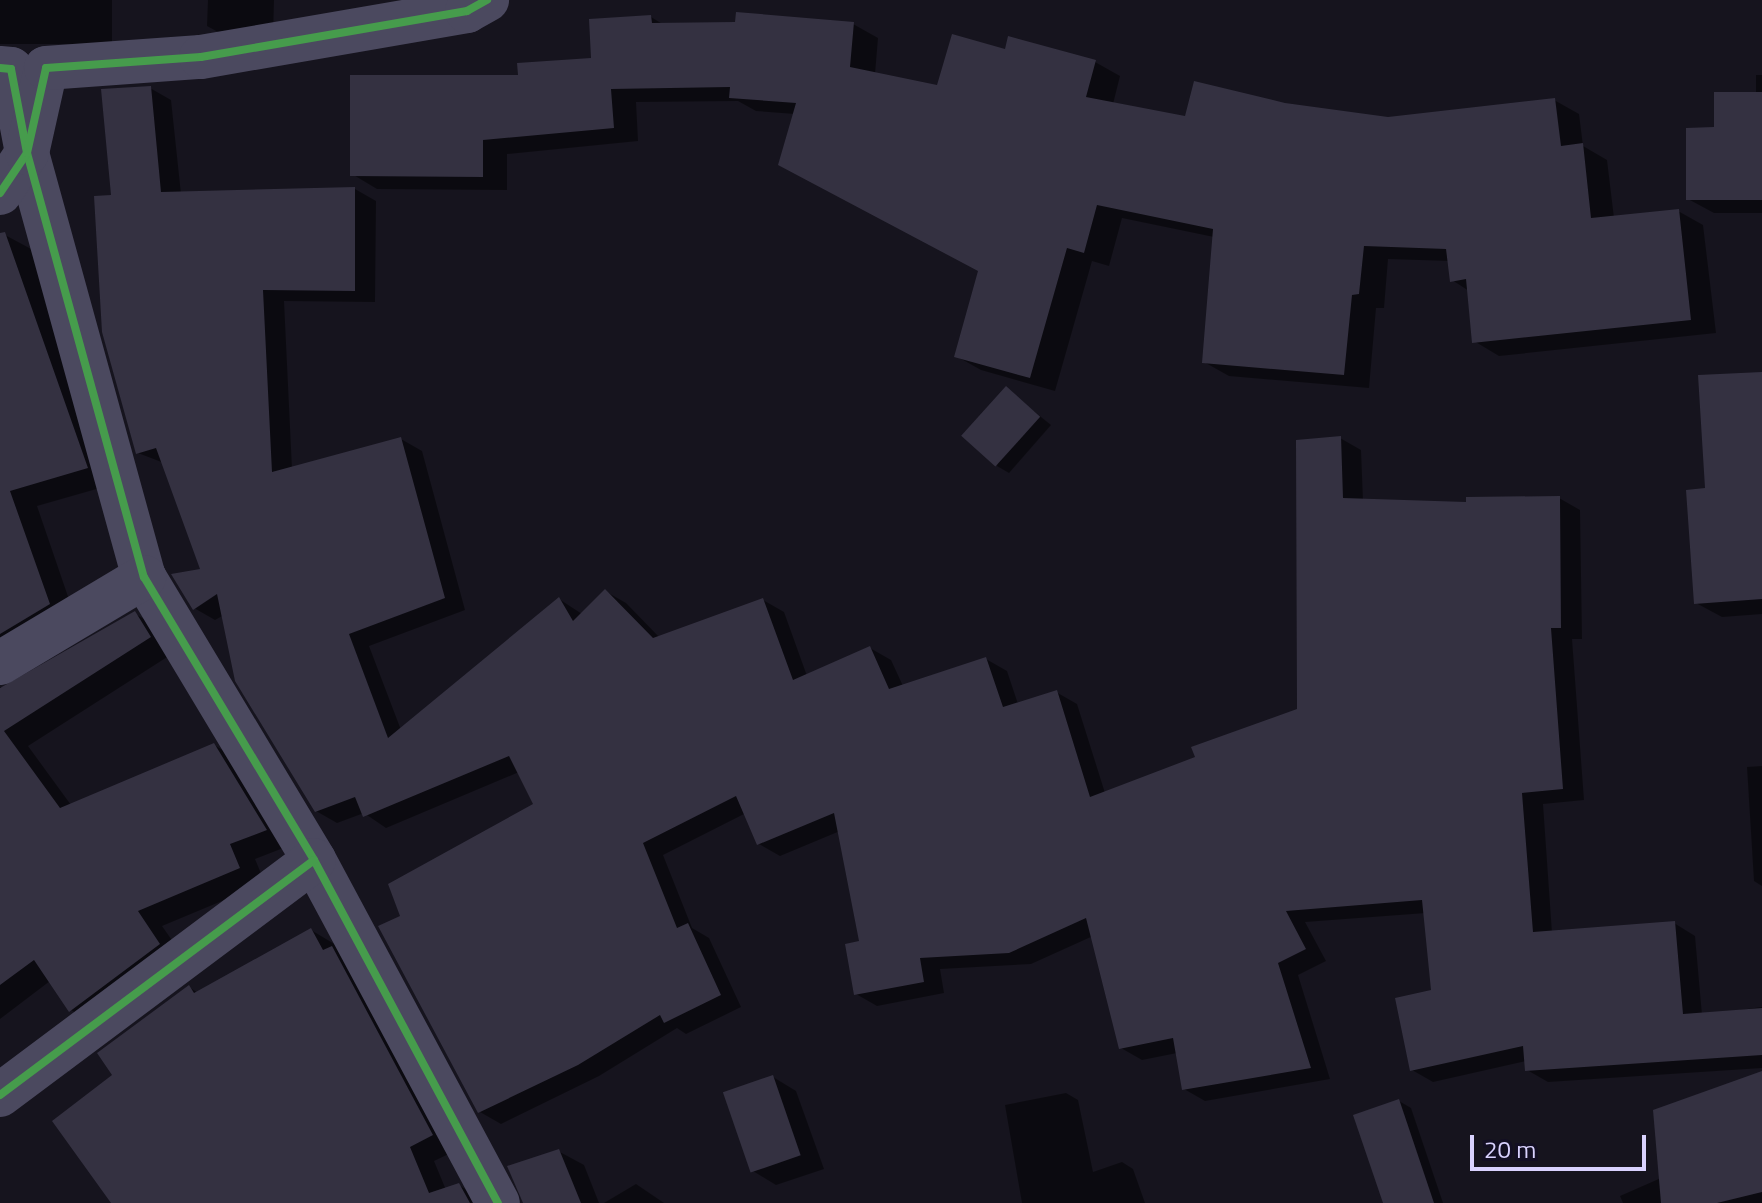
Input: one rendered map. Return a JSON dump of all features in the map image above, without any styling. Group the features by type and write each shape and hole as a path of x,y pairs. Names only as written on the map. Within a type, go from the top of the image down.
{"street":[{"path":"0,193 27,153 46,68 201,57 467,11 487,0"},
{"path":"0,68 11,69 27,153 144,577 314,860 498,1203"},
{"path":"0,663 144,577"},
{"path":"0,1095 314,860"}],"building":[{"path":"736,12 854,22 850,67 937,85 952,34 1005,49 1008,36 1096,60 1086,97 1185,116 1194,81 1285,103 1388,117 1555,98 1561,146 1583,143 1591,218 1679,209 1691,320 1472,343 1466,279 1450,282 1446,249 1364,246 1359,294 1352,295 1344,375 1202,363 1213,229 1097,205 1084,253 1067,248 1030,378 954,357 978,271 778,165 796,103 729,98 730,87 611,89 614,128 483,140 483,177 350,176 350,75 518,75 517,63 591,58 589,19 651,15 652,23 735,22"},
{"path":"151,86 161,192 355,187 355,291 263,290 272,472 401,437 445,598 349,634 388,738 559,597 573,621 605,589 653,638 763,598 793,680 870,646 889,689 986,657 1003,707 1057,690 1090,797 1195,757 1191,747 1297,709 1296,440 1341,436 1343,498 1466,502 1466,497 1560,496 1561,628 1551,628 1563,789 1522,793 1533,932 1675,921 1683,1014 1762,1008 1762,1055 1525,1071 1523,1046 1410,1071 1395,998 1431,990 1422,900 1286,911 1306,949 1278,963 1311,1068 1182,1090 1173,1038 1119,1049 1086,918 1009,953 920,958 924,982 854,995 845,944 859,941 834,813 757,845 736,796 643,843 677,928 688,923 721,995 664,1023 660,1015 578,1065 478,1113 378,926 400,916 388,884 533,804 509,756 363,817 355,797 315,812 235,681 217,594 193,610 171,574 200,569 156,448 136,454 102,332 94,196 111,195 101,89"},
{"path":"1714,92 1762,92 1762,200 1686,200 1686,128 1714,127"},
{"path":"5,232 88,468 10,491 50,604 0,634 0,233"},
{"path":"1762,372 1762,599 1694,604 1686,490 1705,488 1698,375"},
{"path":"1006,386 1040,417 995,467 961,436"},
{"path":"135,611 151,637 4,731 60,808 214,743 267,830 230,844 240,868 138,911 160,944 69,1012 34,960 0,985 0,688"},
{"path":"311,928 323,950 332,946 433,1135 410,1147 429,1193 459,1183 470,1203 111,1203 52,1121 112,1075 97,1053 189,985 194,993"},
{"path":"1762,1071 1762,1192 1717,1203 1661,1203 1653,1110"},
{"path":"773,1075 801,1155 751,1173 723,1092"},
{"path":"1399,1099 1434,1203 1383,1203 1353,1115"},
{"path":"559,1149 581,1203 523,1203 507,1166"}],"cycle path":[{"path":"0,193 27,153 46,68 201,57 467,11 487,0"},
{"path":"0,68 11,69 27,153 144,577 314,860 498,1203"},
{"path":"0,1095 314,860"}]}
